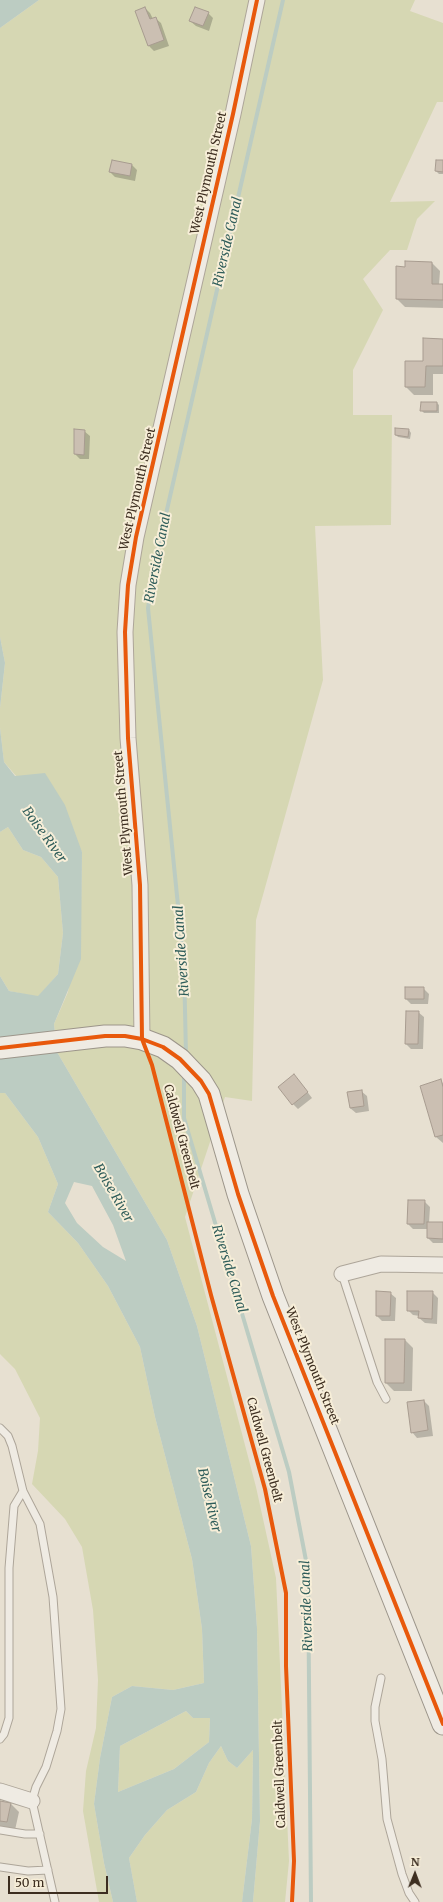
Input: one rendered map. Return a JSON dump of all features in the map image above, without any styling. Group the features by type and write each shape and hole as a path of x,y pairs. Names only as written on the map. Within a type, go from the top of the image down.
{"street":[{"name":"West Plymouth Street","path":"142,1039 140,885 128,738 125,647 128,585 136,536 234,114 257,0"},
{"name":"West Plymouth Street","path":"0,1048 105,1036 125,1036 142,1039 163,1047 186,1065 209,1094 238,1194 273,1296 443,1724"},
{"path":"342,1274 381,1264 443,1266"},
{"path":"0,1791 32,1801"}],"lane":[{"path":"342,1274 377,1382 386,1399"},
{"path":"0,1428 8,1436 12,1446 23,1491 40,1524 53,1597 61,1709 57,1731 48,1760 36,1787 32,1801 56,1902"},
{"path":"0,1739 4,1734 9,1718 10,1568 14,1506 23,1491"},
{"path":"382,1678 375,1708 375,1721 382,1759 387,1819 402,1874 409,1893 415,1902"},
{"path":"0,1830 25,1834 40,1834"},
{"path":"0,1866 28,1871 48,1870"}],"green space":[{"path":"39,0 415,0 410,11 443,23 443,102 437,102 390,202 435,201 417,219 407,250 390,250 363,279 383,310 353,370 353,415 392,415 391,525 315,526 323,680 256,920 252,1101 225,1097 185,1217 256,1487 276,1578 289,1861 285,1902 253,1902 260,1821 257,1628 251,1546 197,1326 167,1240 57,1052 54,1024 68,992 81,903 82,852 4,762 0,728 0,708 5,663 0,637 0,28"},
{"path":"8,827 23,850 41,857 58,877 63,933 58,974 38,997 9,991 0,976 0,832"},
{"path":"0,1093 5,1093 38,1137 58,1184 48,1212 78,1243 108,1286 140,1347 155,1417 192,1559 202,1629 204,1683 173,1690 132,1686 112,1697 100,1758 94,1804 104,1863 113,1902 99,1902 83,1811 86,1771 96,1728 98,1680 93,1610 82,1547 65,1519 32,1484 38,1451 40,1418 15,1369 0,1354"},
{"path":"186,1711 193,1718 210,1718 209,1742 174,1769 118,1792 120,1746"},
{"path":"221,1746 228,1761 237,1768 253,1750 252,1819 242,1902 137,1902 129,1858 145,1835 167,1810 196,1792 209,1763"}],"water":[{"path":"0,0 39,0 0,28"},
{"path":"0,637 5,663 0,708"},
{"name":"Boise River","path":"0,728 4,762 15,776 45,773 65,805 82,852 81,959 54,1024 57,1052 167,1240 197,1326 251,1546 257,1628 260,1821 253,1902 242,1902 252,1819 253,1750 237,1768 228,1761 221,1746 209,1763 196,1792 167,1810 145,1835 129,1858 137,1902 113,1902 104,1863 94,1804 100,1758 112,1697 132,1686 173,1690 204,1683 202,1629 192,1559 155,1417 140,1347 108,1286 78,1243 48,1212 58,1184 38,1137 5,1093 0,1093 0,976 9,991 38,996 58,974 63,933 58,877 41,857 23,850 8,827 0,832","holes":["74,1182 92,1186 113,1225 126,1261 103,1247 77,1223 65,1203","186,1711 193,1718 210,1718 209,1742 174,1769 118,1792 120,1746"]}],"building":[{"path":"145,7 150,19 156,17 164,40 148,46 135,11"},
{"path":"195,7 209,12 203,26 189,21"},
{"path":"112,160 132,164 130,176 109,172"},
{"path":"436,160 443,160 443,172 435,171"},
{"path":"405,261 432,262 432,284 443,284 443,300 396,299 396,266 405,267"},
{"path":"423,338 443,339 443,366 426,366 425,387 405,387 405,361 423,361"},
{"path":"421,402 437,402 437,411 420,411"},
{"path":"395,428 409,429 408,437 395,435"},
{"path":"74,429 85,430 84,455 74,454"},
{"path":"405,987 424,987 424,999 405,999"},
{"path":"406,1011 419,1011 418,1044 405,1044"},
{"path":"294,1074 308,1092 292,1105 278,1087"},
{"path":"441,1079 443,1087 443,1135 435,1137 420,1086"},
{"path":"362,1090 364,1106 350,1108 347,1092"},
{"path":"408,1200 425,1200 424,1224 407,1224"},
{"path":"427,1222 443,1222 443,1239 427,1238"},
{"path":"376,1291 391,1292 390,1316 376,1316"},
{"path":"407,1291 433,1291 432,1319 418,1318 419,1311 407,1311"},
{"path":"385,1339 405,1339 404,1383 385,1383"},
{"path":"424,1400 428,1430 411,1433 407,1402"},
{"path":"0,1801 11,1803 7,1822 0,1821"}],"waterway":[{"name":"Riverside Canal","path":"186,1055 184,965 148,608 156,558 283,0"},
{"name":"Riverside Canal","path":"184,1073 184,1118 289,1472 308,1571 311,1902"}],"cycle path":[{"name":"Caldwell Greenbelt","path":"257,0 233,114 136,537 128,585 125,632 128,738 140,885 142,1039 152,1065 211,1295 265,1489 286,1593 286,1666 294,1861 292,1902"},
{"path":"0,1048 105,1036 125,1036 142,1039 163,1047 180,1059 201,1081 209,1094 238,1194 273,1296 443,1724"}]}
